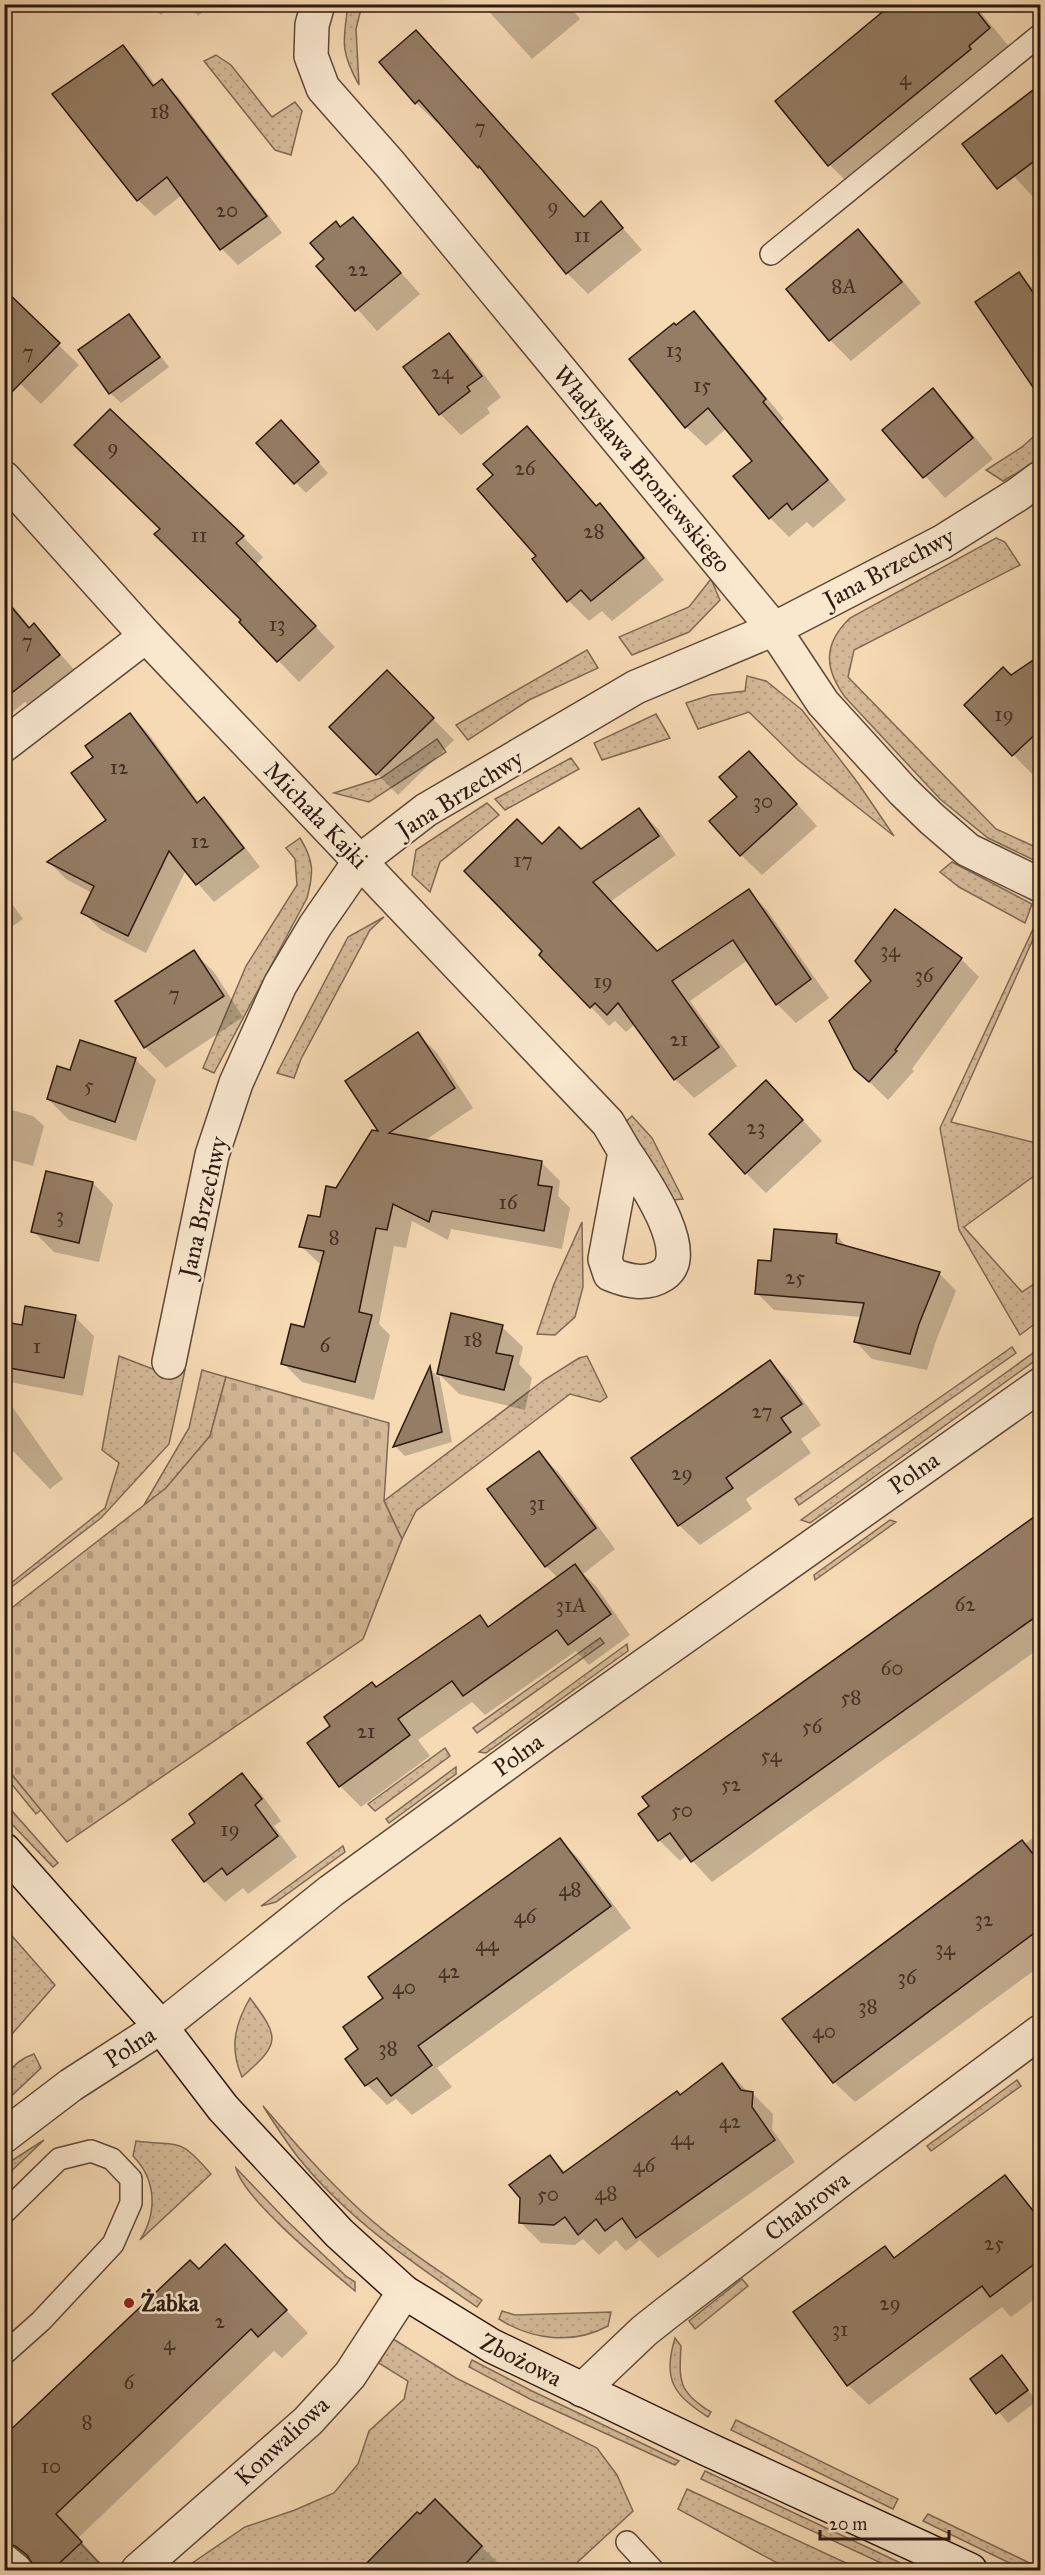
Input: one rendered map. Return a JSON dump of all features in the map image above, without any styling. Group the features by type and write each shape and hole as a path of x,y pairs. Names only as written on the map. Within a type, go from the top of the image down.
{"street":[{"name":"Władysława Broniewskiego","path":"318,4 312,25 311,56 323,87 390,164 774,629 823,703 918,805 968,850 1041,885"},
{"name":"Michała Kajki","path":"4,478 146,636 608,1123 624,1152"},
{"name":"Jana Brzechwy","path":"169,1362 212,1155 236,1083 280,985 315,926 360,861 426,810 636,687 774,629 942,542 1041,478"},
{"path":"4,745 146,636"},
{"name":"Polna","path":"4,2136 71,2085 161,2027 341,1884 928,1462 1041,1385"},
{"name":"Zbożowa","path":"4,1850 161,2027 223,2108 339,2233 404,2292 492,2346 970,2571"},
{"name":"Chabrowa","path":"582,2390 660,2318 850,2173 1041,2032"},
{"name":"Konwaliowa","path":"138,2571 308,2421 350,2375 404,2292"},
{"path":"4,2561 15,2571"}],"lane":[{"path":"771,254 1041,35"},
{"path":"4,2212 59,2159 91,2151 112,2159 131,2179 131,2203 113,2244 41,2321 4,2354"},
{"path":"627,2542 653,2571"}],"green space":[{"path":"348,5 362,5 356,29 359,85 344,46"},
{"path":"216,55 231,65 272,117 295,102 302,111 291,155 275,150 204,61"},
{"path":"1040,431 1039,460 1003,481 986,470 1022,447"},
{"path":"996,538 1005,542 1020,565 854,650 848,677 996,829 1040,849 1040,863 988,838 940,799 845,697 830,666 831,647 835,637 850,618"},
{"path":"711,579 720,600 689,632 632,655 619,637 689,607"},
{"path":"587,650 598,668 529,700 468,740 456,725"},
{"path":"747,676 766,681 802,710 858,783 894,836 798,760 749,712 698,729 686,703 711,695 745,691"},
{"path":"656,714 670,738 602,760 594,743"},
{"path":"437,739 446,752 369,802 334,793 381,778"},
{"path":"571,758 579,769 505,810 495,799"},
{"path":"487,803 499,815 440,862 430,892 412,875 416,850"},
{"path":"300,838 308,853 311,867 307,898 214,1073 203,1068 246,966 297,885 295,859 286,848"},
{"path":"952,862 1032,904 1025,923 959,887 940,872"},
{"path":"384,917 370,930 301,1059 294,1078 277,1073 348,937"},
{"path":"1035,925 1039,926 951,1122 1040,1144 1040,1183 1034,1176 964,1227 1022,1292 1040,1280 1040,1329 1036,1323 1020,1335 959,1230 940,1128"},
{"path":"632,1116 652,1138 683,1199 672,1200 620,1127"},
{"path":"582,1222 583,1287 575,1317 555,1335 537,1334 554,1284"},
{"path":"1012,1347 1016,1353 799,1505 795,1499"},
{"path":"1040,1348 1040,1357 810,1523 801,1520"},
{"path":"119,1356 163,1373 185,1370 169,1444 101,1518 5,1592 5,1588 105,1508 119,1463 102,1450"},
{"path":"587,1356 607,1397 600,1402 570,1394 416,1511 402,1539 384,1501 544,1380 579,1358"},
{"path":"202,1370 226,1377 210,1436 166,1488 144,1505 189,1428"},
{"path":"226,1377 389,1423 384,1501 402,1539 363,1639 67,1842 5,1766 5,1613 166,1488 210,1436"},
{"path":"890,1520 896,1522 815,1580 814,1575"},
{"path":"600,1638 604,1643 477,1733 473,1728"},
{"path":"627,1644 628,1651 486,1753 479,1752"},
{"path":"445,1748 450,1756 375,1811 368,1804"},
{"path":"4,1766 41,1810 36,1814 5,1776"},
{"path":"456,1767 456,1774 389,1823 386,1819"},
{"path":"5,1803 58,1863 53,1867 5,1817"},
{"path":"343,1846 345,1852 276,1902 261,1906"},
{"path":"5,1928 55,1985 5,2042"},
{"path":"250,1998 267,2022 272,2040 264,2056 242,2077 236,2056 236,2036 237,2027"},
{"path":"34,2054 41,2068 5,2102 5,2086 9,2072 18,2062"},
{"path":"1017,2080 1021,2086 931,2151 927,2146"},
{"path":"263,2106 322,2173 360,2210 404,2246 482,2300 477,2307 381,2238 337,2200 297,2156"},
{"path":"44,2140 5,2177 5,2165"},
{"path":"136,2141 171,2144 185,2148 211,2174 140,2240 150,2218 152,2196 146,2175 133,2156"},
{"path":"236,2168 286,2220 355,2282 355,2291 270,2215 242,2181"},
{"path":"742,2279 748,2286 695,2329 689,2321"},
{"path":"502,2311 515,2315 611,2312 608,2326 595,2332 567,2338 553,2338 525,2332 512,2326 499,2319"},
{"path":"390,2337 456,2378 597,2448 617,2475 633,2511 569,2570 182,2570 245,2527 295,2510 334,2493 358,2464 369,2431 404,2399 408,2381 377,2362"},
{"path":"675,2338 681,2346 680,2368 683,2385 692,2398 711,2412 708,2417 687,2401 674,2385 670,2365"},
{"path":"472,2360 679,2461 675,2465 530,2399 469,2367"},
{"path":"736,2420 898,2499 893,2509 731,2430"},
{"path":"4,2463 102,2566 98,2570 30,2570 5,2544"},
{"path":"705,2471 915,2570 896,2570 701,2479"},
{"path":"687,2489 861,2570 790,2570 678,2509"},
{"path":"928,2514 1040,2570 1024,2570 923,2521"}],"building":[{"path":"892,4 971,4 990,28 969,46 971,49 828,166 775,101"},
{"path":"416,30 584,217 601,201 623,228 566,274 479,166 478,168 419,100 415,104 379,62"},
{"path":"123,45 153,86 162,79 267,216 220,250 167,177 137,201 52,94"},
{"path":"1041,84 1041,156 997,189 962,144"},
{"path":"353,217 401,273 355,311 316,266 324,259 310,243 336,221 340,227"},
{"path":"858,229 902,282 829,341 786,289"},
{"path":"1019,272 1041,304 1041,399 975,302"},
{"path":"4,289 60,343 4,400"},
{"path":"694,311 766,399 763,402 828,480 792,510 787,503 769,519 733,476 752,461 708,408 685,428 629,359 674,323 676,325"},
{"path":"129,314 160,357 109,394 78,350"},
{"path":"449,333 482,376 467,387 470,391 439,415 403,367"},
{"path":"933,388 973,438 923,478 882,430"},
{"path":"110,409 244,536 236,543 316,626 277,662 239,622 241,620 154,534 160,529 74,445"},
{"path":"281,420 319,462 294,484 256,443"},
{"path":"527,426 596,506 600,503 644,558 591,601 581,590 567,602 532,559 536,556 477,489 493,475 483,464"},
{"path":"4,598 29,628 34,623 60,655 4,699"},
{"path":"1041,655 1041,729 1012,756 964,705 1003,667 1011,675"},
{"path":"387,670 434,718 376,775 329,727"},
{"path":"130,713 197,803 204,797 244,848 196,885 169,851 128,936 81,913 94,886 47,862 106,820 71,773 93,757 85,746"},
{"path":"749,751 797,804 740,856 709,821 737,797 719,777"},
{"path":"639,808 659,836 593,882 657,951 749,889 811,979 776,1005 733,940 672,981 719,1047 674,1080 618,1003 607,1015 595,1003 590,1008 539,955 542,951 464,871 517,819 542,844 559,827 581,849"},
{"path":"895,909 962,958 895,1050 897,1051 869,1082 854,1069 829,1021 871,981 855,961"},
{"path":"194,950 224,996 144,1048 115,1001"},
{"path":"418,1032 455,1088 389,1133 542,1161 538,1185 552,1187 544,1231 432,1211 429,1222 393,1204 387,1230 376,1228 359,1312 372,1315 355,1382 281,1364 291,1324 304,1327 324,1251 299,1247 308,1215 320,1217 326,1186 336,1188 372,1130 378,1131 345,1081"},
{"path":"80,1040 136,1058 115,1122 47,1099 57,1066 70,1070"},
{"path":"766,1080 803,1120 745,1174 709,1134"},
{"path":"46,1171 93,1182 79,1243 31,1232"},
{"path":"774,1229 837,1234 836,1243 940,1272 919,1324 910,1354 854,1342 864,1303 755,1294 758,1260 771,1261"},
{"path":"25,1306 76,1315 64,1378 4,1367 4,1322 22,1325"},
{"path":"451,1313 503,1325 496,1353 513,1356 504,1390 437,1374"},
{"path":"770,1360 802,1404 781,1418 791,1432 726,1478 733,1488 678,1526 631,1458"},
{"path":"430,1366 442,1432 393,1447"},
{"path":"539,1451 596,1528 545,1567 487,1489"},
{"path":"1041,1512 1041,1613 691,1862 670,1833 658,1841 638,1814 649,1806 642,1797"},
{"path":"575,1564 611,1614 568,1645 557,1630 463,1696 452,1681 398,1719 410,1735 339,1787 307,1743 330,1726 324,1717 372,1682 376,1687 480,1615 488,1627"},
{"path":"242,1773 262,1799 255,1805 278,1836 227,1875 222,1868 204,1882 172,1840 195,1823 189,1814"},
{"path":"560,1838 611,1906 418,2046 432,2065 391,2096 377,2078 365,2086 345,2059 358,2049 343,2027 383,1998 368,1977"},
{"path":"1022,1840 1041,1864 1041,1928 833,2083 782,2019"},
{"path":"722,2063 741,2090 753,2092 752,2107 775,2140 636,2238 622,2218 605,2231 596,2219 578,2235 565,2217 554,2225 519,2223 520,2198 509,2185 550,2155 563,2173 677,2091 680,2095"},
{"path":"1005,2175 1041,2221 1041,2259 990,2297 982,2286 847,2386 793,2312 885,2246 894,2258"},
{"path":"225,2244 287,2310 258,2337 251,2329 56,2514 82,2542 51,2571 33,2571 32,2563 27,2555 15,2546 4,2543 4,2436 190,2260 199,2269"},
{"path":"1002,2355 1028,2390 996,2414 970,2379"},
{"path":"435,2499 482,2546 459,2571 359,2571 417,2512 420,2514"}],"place":[{"name":"Żabka","path":"129,2303"}]}
